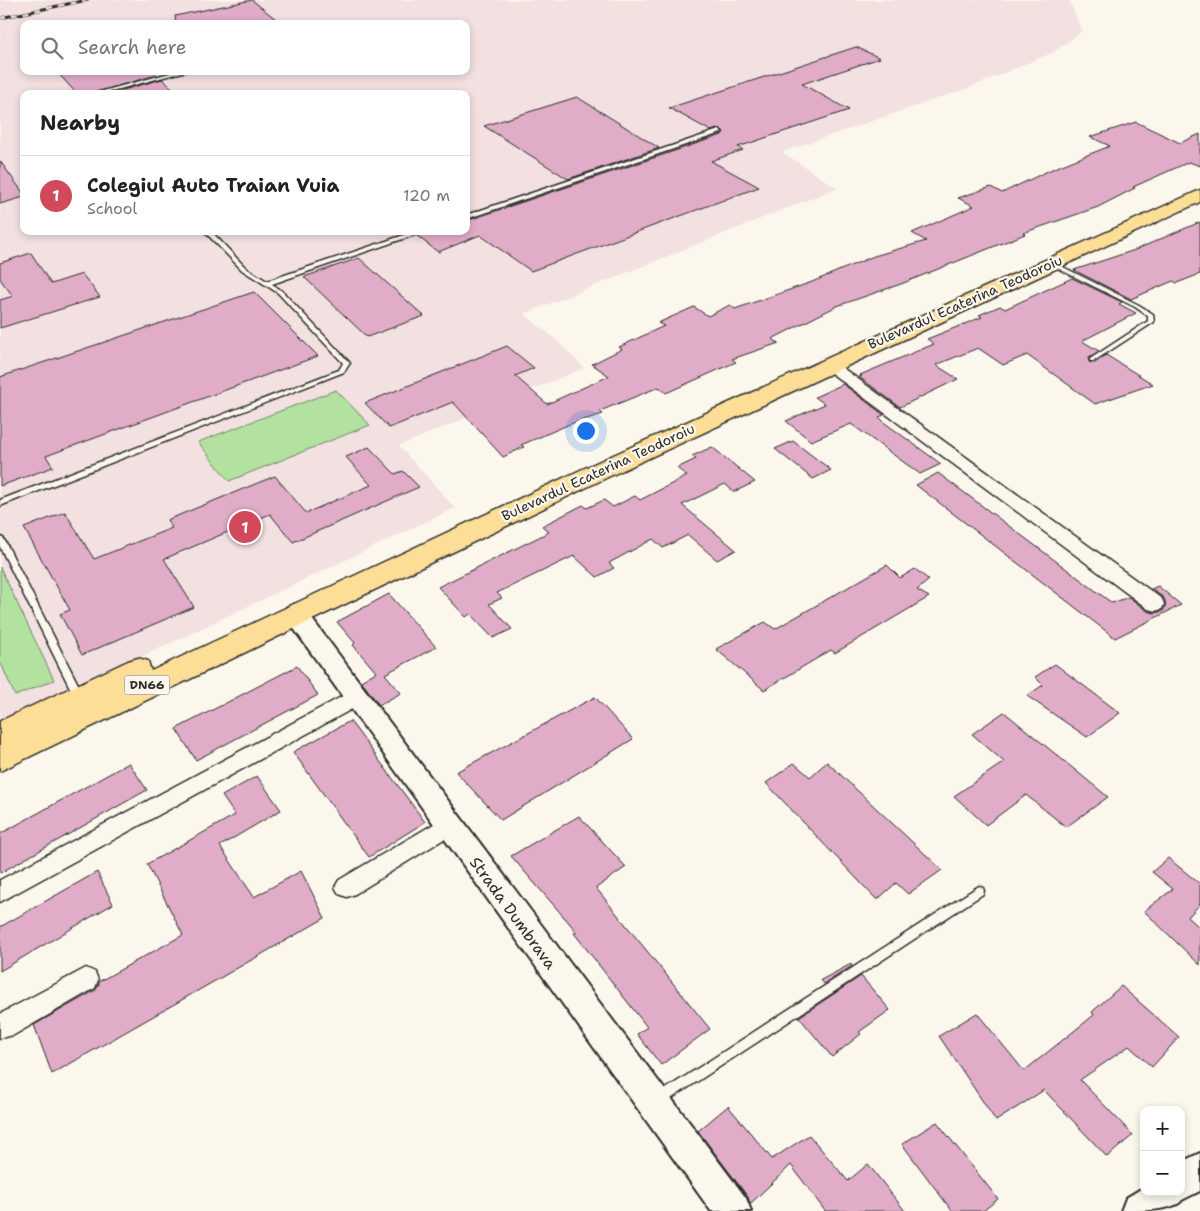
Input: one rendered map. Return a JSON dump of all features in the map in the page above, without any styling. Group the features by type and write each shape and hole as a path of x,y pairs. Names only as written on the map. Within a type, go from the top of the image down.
{"main road":[{"name":"Bulevardul Ecaterina Teodoroiu","path":"289,606 464,514 1200,181"},
{"name":"Bulevardul Ecaterina Teodoroiu","path":"0,758 83,706 289,606 1200,195"},
{"name":"Bulevardul Ecaterina Teodoroiu","path":"0,735 83,706"}],"street":[{"path":"828,364 1155,604"},
{"name":"Strada Dumbrava","path":"289,606 652,1104 733,1211"},
{"path":"0,892 356,697"},
{"path":"347,887 448,824"},
{"path":"0,1026 5,1026 86,980"},
{"path":"1185,1180 1200,1170"},
{"path":"1139,1211 1162,1196"}],"lane":[{"path":"110,90 168,75"},
{"path":"470,216 719,132"},
{"path":"0,502 342,371 347,363 280,292 239,265 210,235"},
{"path":"268,283 411,235"},
{"path":"1051,263 1137,306 1151,315 1151,322 1092,360"},
{"path":"0,539 83,706"},
{"path":"652,1104 979,891"}],"shaded area":[{"path":"0,0 1069,0 1082,31 1054,52 971,87 782,152 837,188 524,314 553,337 584,368 399,446 455,508 0,724"}],"green space":[{"path":"336,390 370,425 229,481 198,442"},
{"path":"0,567 54,680 15,696 0,661"}],"building":[{"path":"252,0 277,20 176,20 175,16"},
{"path":"856,47 880,58 802,84 849,110 738,147 743,150 711,161 759,187 531,271 480,235 438,252 417,236 470,235 470,220 722,135 724,132 720,128 711,131 669,108"},
{"path":"60,75 157,75 104,90 73,90"},
{"path":"162,79 174,90 123,90"},
{"path":"577,97 659,148 568,179 484,126"},
{"path":"1136,122 1180,143 1200,134 1200,166 1189,162 1133,187 1135,188 1098,207 1023,233 1025,234 901,284 837,306 772,339 779,343 732,359 736,362 666,393 659,387 600,411 603,414 570,424 521,445 524,447 503,457 453,402 389,428 365,403 507,346 534,368 515,376 547,404 609,376 592,364 622,349 619,347 664,326 658,323 694,307 708,316 730,305 735,309 812,282 874,256 926,241 912,233 974,206 958,198 991,187 1002,193 1052,169 1110,146 1090,137"},
{"path":"0,161 20,188 20,198 0,204"},
{"path":"1200,222 1200,274 1177,283 1173,281 1131,299 1074,270 1135,250"},
{"path":"31,253 51,284 82,274 100,297 0,328 0,300 13,296 0,279 0,263"},
{"path":"359,258 424,316 367,337 304,277"},
{"path":"1072,278 1122,302 1119,304 1136,313 1082,341 1099,351 1089,357 1089,362 1095,363 1106,355 1153,384 1095,404 1027,355 1003,365 978,348 936,365 958,379 900,407 859,377 934,344 927,339 982,317 979,315 1000,306 1005,309"},
{"path":"254,292 318,356 46,456 53,467 0,486 0,377"},
{"path":"843,384 884,415 879,417 885,423 941,464 920,474 851,424 811,441 786,421 825,404 815,397"},
{"path":"793,441 831,470 813,479 775,449"},
{"path":"369,447 395,474 403,471 419,487 293,542 270,514 164,559 194,607 82,655 60,614 70,610 24,528 65,512 94,559 172,528 167,520 275,476 306,513 371,485 346,457"},
{"path":"712,447 755,482 734,492 725,484 682,505 736,550 717,560 688,535 663,548 653,539 609,563 614,568 597,577 574,556 497,593 502,598 489,604 512,629 493,638 470,614 466,617 438,587 549,532 542,526 583,505 587,508 604,500 613,507 635,496 640,500 687,476 677,468 696,459 692,456"},
{"path":"938,473 1112,603 1129,597 1147,611 1154,613 1163,611 1166,605 1164,598 1151,589 1158,586 1181,605 1115,638 916,485"},
{"path":"887,565 900,578 915,569 929,580 917,590 929,597 835,653 831,650 764,690 716,649 765,622 775,629"},
{"path":"389,594 436,647 385,674 401,693 379,705 361,681 376,672 353,645 355,643 337,622"},
{"path":"1055,664 1120,713 1087,737 1027,696 1043,685 1035,677"},
{"path":"297,666 318,695 196,760 176,729"},
{"path":"595,697 633,739 501,820 456,772"},
{"path":"1004,712 1108,797 1066,827 1026,795 986,825 954,796 1004,762 972,734"},
{"path":"350,721 425,822 369,857 293,752"},
{"path":"827,762 942,870 908,894 896,883 877,900 766,783 794,763 810,777"},
{"path":"129,763 147,790 0,873 0,834"},
{"path":"257,776 281,810 220,846 254,897 301,871 325,918 52,1074 34,1025 96,990 100,981 183,935 147,864 235,815 222,796"},
{"path":"579,816 626,867 596,888 710,1029 661,1065 637,1034 647,1027 574,933 577,932 511,856"},
{"path":"1168,858 1200,884 1200,904 1188,917 1200,928 1200,965 1144,911 1173,889 1152,872"},
{"path":"97,872 113,904 0,971 0,927"},
{"path":"851,964 852,966 824,984 821,980"},
{"path":"861,976 890,1010 859,1032 861,1034 832,1057 799,1017"},
{"path":"1121,986 1179,1037 1152,1067 1129,1046 1080,1080 1133,1135 1107,1157 1044,1090 996,1121 939,1036 977,1013 1024,1071 1094,1015 1092,1012"},
{"path":"728,1106 772,1159 809,1135 848,1181 868,1164 905,1211 825,1211 791,1165 750,1204 748,1197 698,1131"},
{"path":"937,1122 998,1199 983,1211 952,1211 902,1144"}],"railway":[{"path":"0,18 87,0"}],"place":[{"name":"Colegiul Auto Traian Vuia","path":"245,527"}]}
